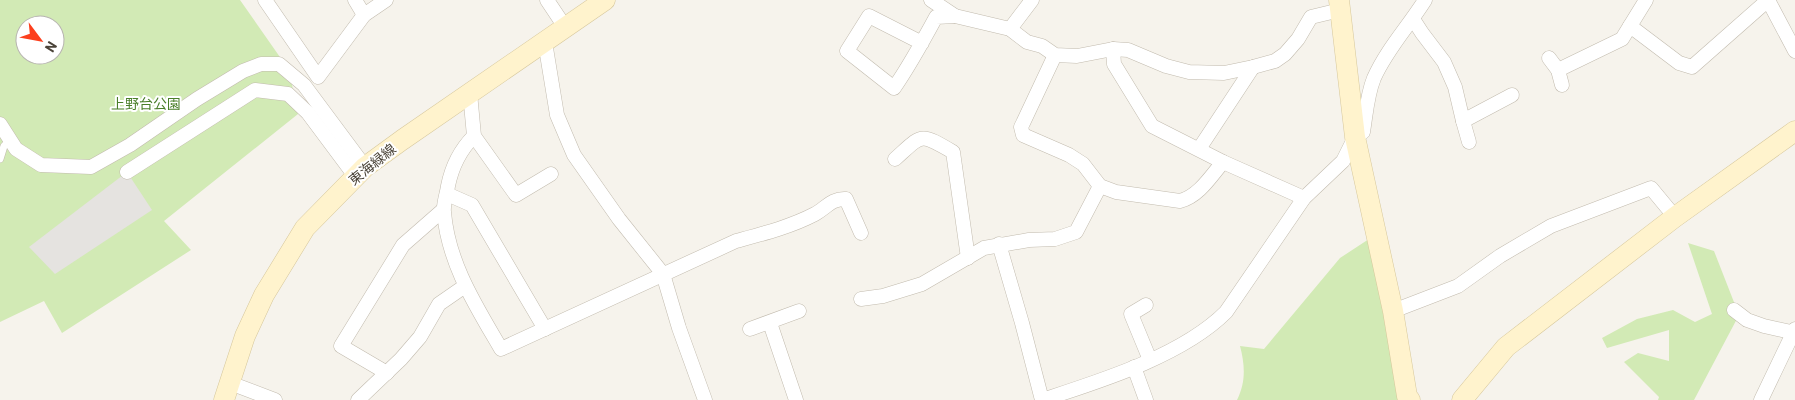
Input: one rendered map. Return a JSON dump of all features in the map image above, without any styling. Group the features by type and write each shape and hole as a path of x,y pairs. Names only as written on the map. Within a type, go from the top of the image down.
{"street":[{"path":"265,0 318,77 364,15 386,0"},
{"path":"355,0 364,15"},
{"name":"東海緑線","path":"227,392 245,336 264,295 305,228 360,172 402,140 605,0"},
{"path":"931,0 955,16"},
{"path":"1010,29 1032,0"},
{"path":"999,244 1042,400 1110,377 1150,360 1185,342 1213,325 1226,312 1304,198 1343,161 1355,137 1363,132 1368,97 1377,72 1399,36 1414,19 1425,0"},
{"path":"1558,70 1622,39 1646,0"},
{"path":"1630,26 1678,63 1692,68 1768,0 1795,51"},
{"path":"555,3 565,27"},
{"path":"922,43 869,16 847,50 894,88 922,43 936,17 955,16 1010,29 1027,42 1042,46 1055,55 1077,56 1113,49 1128,50 1166,66 1190,72 1224,73 1275,61 1286,54 1298,39 1311,17 1340,5 1355,137 1392,311 1407,396 1410,400"},
{"path":"1414,19 1444,62 1455,87 1469,142"},
{"path":"545,42 557,115 574,155 619,219 663,274 679,328 706,400"},
{"path":"1113,49 1114,64 1152,126 1223,162 1304,198"},
{"path":"1055,55 1021,127 1022,135 1084,164 1100,186 1116,192 1180,201 1189,198 1198,191 1223,162"},
{"path":"1549,58 1558,70 1562,85"},
{"path":"0,124 16,149 41,165 91,167 130,145 197,99 243,71 261,64 279,64 304,85 360,172"},
{"path":"1199,149 1253,67"},
{"path":"128,172 255,90 288,94 308,113 360,172"},
{"path":"470,94 474,136 516,195 552,174"},
{"path":"1463,121 1512,95"},
{"path":"1462,400 1506,347 1674,217 1795,131"},
{"path":"474,136 463,147 451,172 443,210 450,246 465,286 500,349 736,241 769,232 815,214 837,198 846,199 861,233"},
{"path":"895,159 918,139 929,138 953,152 968,258"},
{"path":"860,299 883,296 922,284 984,248 999,244 1055,239 1076,232 1100,186"},
{"path":"1392,311 1458,286 1500,256 1551,226 1651,188 1674,217"},
{"path":"447,194 472,205 545,329"},
{"path":"387,373 341,346 402,244 443,210"},
{"path":"358,400 387,373 420,337 439,304 465,286"},
{"path":"1146,305 1131,314 1150,360"},
{"path":"1734,310 1747,320 1794,332 1761,400"},
{"path":"750,330 799,311"},
{"path":"770,323 796,400"},
{"path":"1134,367 1146,400"},
{"path":"227,392 275,400"}],"lane":[{"path":"0,159 4,146 10,140"}],"green space":[{"name":"上野台公園","path":"0,0 240,0 289,70 298,114 164,221 191,250 62,333 44,301 0,322"},
{"path":"1369,239 1404,400 1237,400 1242,387 1244,373 1240,346 1264,349 1340,258"},
{"path":"1688,243 1714,251 1739,315 1694,400 1658,400 1659,397 1624,362 1638,353 1669,361 1669,330 1607,348 1602,338 1637,319 1673,310 1695,322 1712,314"}],"shaded area":[{"path":"127,172 152,210 55,274 29,247"}]}
